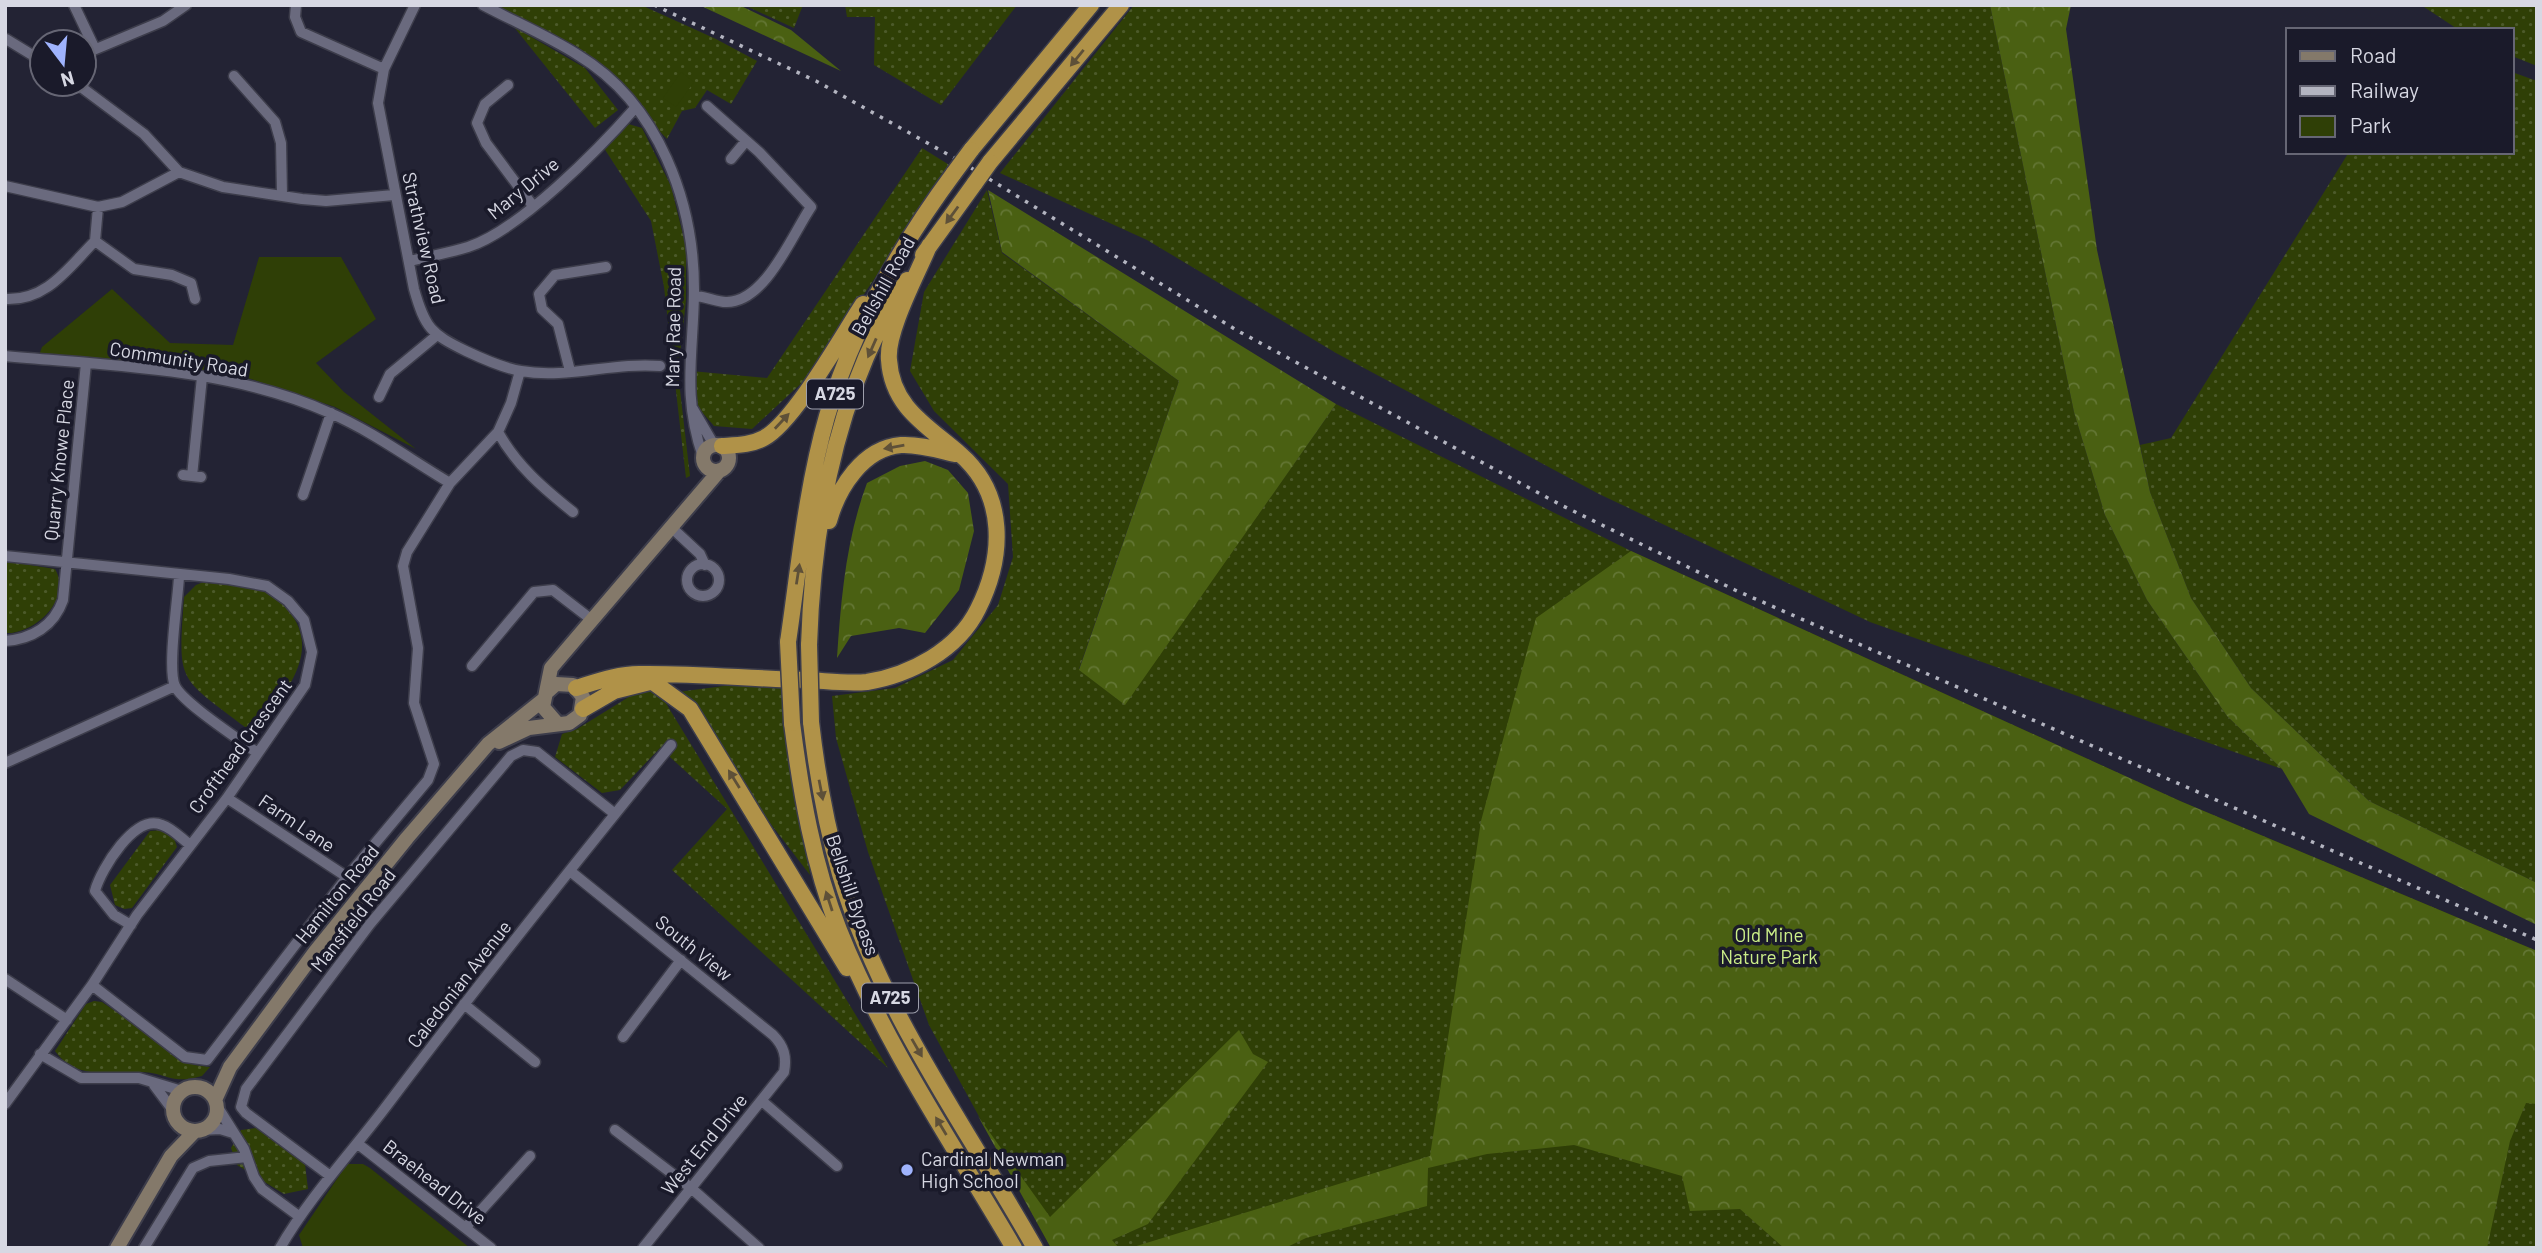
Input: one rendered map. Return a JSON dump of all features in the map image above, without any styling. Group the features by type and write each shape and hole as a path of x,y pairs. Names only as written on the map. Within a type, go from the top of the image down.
{"highway":[{"name":"Bellshill Road","path":"788,642 814,474 827,416 870,307 918,222 971,150 1091,5"},
{"name":"Bellshill Road","path":"808,645 810,597 824,498 844,420 869,354 891,308 929,246 990,162 1121,5"},
{"path":"718,445 748,444 766,438 804,396 918,222"},
{"path":"573,686 634,674 863,682 907,671 951,643 975,615 989,587 998,534 994,508 985,482 961,455 922,425 904,406 892,380 888,359 890,337 929,246"},
{"path":"810,597 834,503 863,461 881,450 898,445 961,455"},
{"name":"Bellshill Bypass","path":"788,642 792,723 806,814 821,876 838,929 883,1027 1014,1248"},
{"name":"Bellshill Bypass","path":"808,645 811,722 828,826 841,876 867,947 901,1021 1035,1248"},
{"path":"583,709 614,691 677,676"},
{"path":"653,682 690,709 883,1027"}],"main road":[{"path":"565,653 564,665 573,686 583,697 583,709 575,720 556,722 546,713 545,696 551,668 729,461 728,452 718,445 706,450 701,492"},
{"path":"703,459 712,470 720,470"},
{"path":"545,696 556,684 573,686"},
{"name":"Hamilton Road","path":"216,1103 230,1067 373,880 482,751 545,696"},
{"name":"Hamilton Road","path":"482,751 528,728 556,722"},
{"name":"Hamilton Road","path":"197,1087 230,1067"},
{"path":"117,1248 171,1157 197,1130 213,1121 216,1103 211,1094 197,1087 182,1091 176,1097 171,1157"},
{"path":"174,1115 182,1127 197,1130"}],"street":[{"path":"74,5 85,28"},
{"path":"98,46 135,34 186,5"},
{"path":"296,5 295,17 301,32 384,69"},
{"name":"Strathview Road","path":"415,5 384,69 378,103 394,195 419,306 436,336"},
{"name":"Mary Rae Road","path":"483,5 579,55 636,107 651,128 681,194 691,245 694,296 688,392 693,430 703,459"},
{"path":"6,39 28,52"},
{"path":"234,76 275,122 281,143 282,195"},
{"path":"508,85 485,104 477,123 486,143 533,206"},
{"path":"96,98 144,134 179,172 223,187 326,201 394,195"},
{"path":"694,296 727,302 755,291 773,269 811,208 746,141 707,106"},
{"name":"Mary Drive","path":"410,261 470,247 496,233 533,206 602,145 636,107"},
{"path":"731,159 746,141"},
{"path":"5,186 98,207 122,202 179,172"},
{"path":"5,299 29,298 43,292 95,241 98,207"},
{"path":"95,241 134,269 172,275 191,283 195,299"},
{"path":"570,371 558,324 542,309 539,294 555,275 606,267"},
{"path":"379,397 390,374 436,336 483,359 520,371 570,371 633,364 660,366"},
{"name":"Community Road","path":"5,356 202,377 288,397 331,413 450,483"},
{"name":"Quarry Knowe Place","path":"5,641 35,634 59,613 64,600 86,363"},
{"path":"92,985 186,1057 207,1060 347,877 432,772 430,746 417,718 414,702 418,648 403,566 407,552 450,483 498,432 511,403 520,371"},
{"path":"192,476 202,377"},
{"name":"Mary Rae Road","path":"692,409 718,445"},
{"path":"303,495 331,413"},
{"path":"498,432 532,479 573,512"},
{"path":"672,528 700,554 705,565"},
{"name":"Crofthead Crescent","path":"5,556 66,560 267,586 278,592 304,620 311,641 309,676 227,797 189,844 92,985 5,1104"},
{"path":"180,576 173,670 175,686 188,700 256,752"},
{"path":"472,666 534,592 553,590 592,620"},
{"path":"5,762 175,686"},
{"name":"Caledonian Avenue","path":"280,1248 330,1175 358,1144 464,1004 671,745"},
{"name":"Mansfield Road","path":"330,1175 241,1107 246,1088 370,924 511,755 523,750 537,752 615,814"},
{"name":"Farm Lane","path":"227,797 347,877"},
{"path":"131,925 114,915 94,891 98,880 120,848 134,830 145,824 161,824 189,844"},
{"name":"South View","path":"570,871 773,1035 781,1044 786,1060"},
{"path":"623,1037 681,960"},
{"path":"5,979 67,1020"},
{"path":"464,1004 535,1062"},
{"path":"40,1054 81,1078 139,1079 182,1091"},
{"name":"West End Drive","path":"643,1248 762,1101 784,1072 786,1060"},
{"path":"154,1084 174,1115"},
{"path":"762,1101 837,1166"},
{"path":"216,1103 262,1189 300,1217"},
{"path":"197,1130 234,1133"},
{"path":"615,1130 691,1188 759,1248"},
{"name":"Braehead Drive","path":"358,1144 491,1248"},
{"path":"466,1227 530,1156"},
{"path":"144,1248 193,1168 209,1161 247,1157"}],"green space":[{"path":"496,5 641,5 757,61 731,104 707,90 695,108 682,111 667,139 578,47"},
{"path":"699,5 739,5 791,30 841,71"},
{"path":"744,5 803,5 794,28"},
{"path":"845,5 1017,5 941,105 874,65 875,17 847,17"},
{"path":"1134,5 1990,5 2074,412 2105,515 2147,600 2227,716 2282,769 1870,622 1599,494 1336,353 1147,240 1000,173"},
{"path":"1990,5 2071,5 2066,29 2097,250 2150,492 2191,598 2251,688 2369,801 2537,883 2537,925 2309,814 2282,769 2227,716 2147,600 2105,515 2074,412"},
{"path":"2421,5 2537,5 2537,66 2514,57 2514,28 2456,28"},
{"path":"514,27 585,68 618,110 595,128"},
{"path":"681,72 694,82 676,107 663,98"},
{"path":"2514,73 2537,81 2537,883 2369,801 2251,688 2191,598 2150,492 2140,445 2171,438 2348,154 2514,154"},
{"path":"625,123 642,128 671,186 686,247 686,300 678,373 690,476 686,478 664,287 651,221 602,145"},
{"path":"922,148 951,166 807,378 752,429 714,426 695,404 691,371 767,378"},
{"path":"987,190 1002,253 1179,381 1079,669 1124,704 1336,404 1631,551 2180,801 2537,951 2537,1248 1051,1248 929,1025 868,852 836,738 832,696 895,688 953,660 998,605 1013,557 1008,484 934,411 910,371 924,292"},
{"path":"988,190 1336,404 1125,705 1079,670 1179,381 1002,252"},
{"path":"259,257 341,257 376,319 316,363 344,392 416,449 335,407 242,376 39,355 42,347 112,289 170,343 233,345"},
{"path":"925,461 948,470 968,493 974,531 959,590 925,633 899,628 851,636 837,658 849,547 867,483 900,466"},
{"name":"Old Mine Nature Park","path":"1631,551 2180,801 2537,951 2537,1104 2526,1103 2510,1141 2487,1248 1784,1248 1740,1209 1690,1211 1682,1176 1574,1145 1487,1154 1428,1168 1427,1206 1306,1238 1285,1248 1130,1248 1430,1156 1481,821 1536,618"},
{"path":"5,561 55,569 59,592 48,613 38,622 16,632 5,633"},
{"path":"206,581 269,592 284,605 298,626 302,641 296,671 261,726 245,727 206,697 187,675 181,647 184,597 196,585"},
{"path":"785,678 810,875 670,693"},
{"path":"653,682 888,1068 672,870 727,809 660,748 620,790 602,793 555,757 562,734 577,729"},
{"path":"163,830 174,838 177,847 132,908 124,909 115,905 110,885 150,831"},
{"path":"102,1002 194,1065 210,1067 202,1076 176,1079 151,1073 106,1073 73,1067 55,1051 86,1004"},
{"path":"1239,1030 1253,1054 1268,1062 1148,1224 1112,1240 1119,1248 1051,1248 978,1116 1050,1217"},
{"path":"256,1128 305,1164 308,1189 284,1194 237,1165 231,1148 241,1130"},
{"path":"347,1164 363,1164 370,1168 470,1248 303,1248 299,1235"}],"railway":[{"path":"654,5 816,81 958,160 1238,331 1561,505 1735,590 2537,940"}],"place":[{"name":"Cardinal Newman High School","path":"907,1170"}]}
